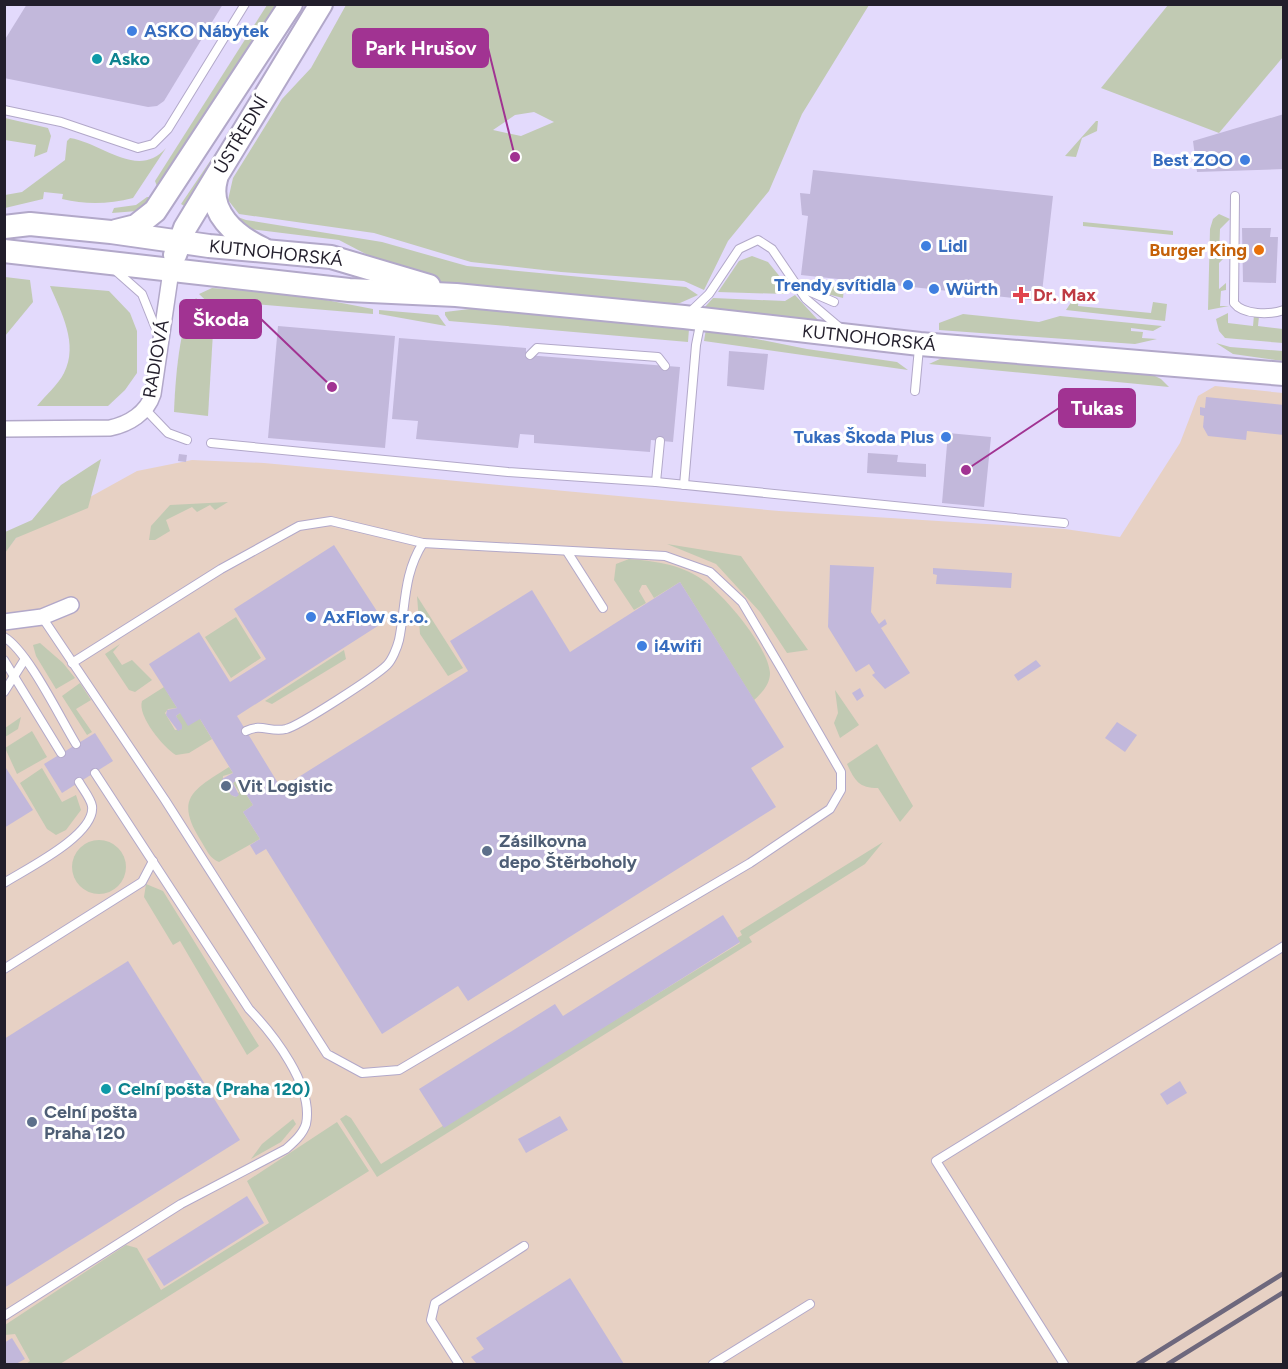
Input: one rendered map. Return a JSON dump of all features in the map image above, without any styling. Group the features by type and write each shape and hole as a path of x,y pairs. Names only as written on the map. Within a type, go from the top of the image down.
{"main road":[{"name":"ÚSTŘEDNÍ","path":"111,231 122,231 142,223 163,199 291,4"},
{"name":"ÚSTŘEDNÍ","path":"171,240 216,177 321,4"},
{"path":"216,177 213,196 223,219 245,238 270,252"},
{"path":"163,199 160,219 171,240 171,271"},
{"path":"4,227 30,224 111,231"},
{"name":"KUTNOHORSKÁ","path":"111,231 270,252 332,257 456,295"},
{"name":"KUTNOHORSKÁ","path":"4,251 350,290 456,295 693,318 920,344 1284,374"}],"street":[{"name":"RADIOVÁ","path":"4,429 110,428 124,425 145,410 153,394 171,271"},
{"path":"4,622 42,617 71,605"}],"lane":[{"path":"4,110 61,122 133,147 148,147 158,141 168,129 245,4"},
{"path":"1235,196 1234,303 1242,310 1270,313 1284,310"},
{"path":"684,485 696,345 693,318 739,249 758,240 772,249 797,287 818,311 857,337"},
{"path":"90,260 116,270 135,286 150,310 160,344"},
{"path":"797,287 834,302"},
{"path":"915,391 920,344"},
{"path":"530,355 537,348 658,357 665,366"},
{"path":"145,410 168,433 187,440"},
{"path":"656,482 660,441"},
{"path":"211,443 497,471 656,482 1064,523"},
{"path":"42,617 72,663 165,800 327,1054 362,1073 399,1070 750,863 830,808 841,790 841,772 742,602 710,572 665,556 568,553 423,543 331,521 299,526 212,574 72,663"},
{"path":"246,731 256,726 285,729 370,679 389,663 398,642 406,579 414,557 423,543"},
{"path":"568,553 603,608"},
{"path":"4,637 14,643 25,659 76,744"},
{"path":"4,692 25,659"},
{"path":"4,660 61,753"},
{"path":"4,1316 181,1204 286,1149 298,1139 306,1125 303,1095 289,1061 271,1032 249,1009 95,773"},
{"path":"4,883 80,835 91,818 92,805 79,782"},
{"path":"4,969 142,882 153,861"},
{"path":"1064,1365 936,1161 1284,946"},
{"path":"459,1365 431,1320 435,1303 525,1246"},
{"path":"713,1365 810,1304"}],"shaded area":[{"path":"1215,386 1283,393 1283,1364 5,1364 4,553 16,538 137,471 192,460 264,463 779,511 1065,529 1120,537 1180,443 1198,396"}],"green space":[{"path":"346,4 869,5 802,114 769,191 728,241 704,290 684,281 561,272 471,262 374,233 239,214 228,200 233,178 282,99 311,68","holes":["534,112 554,122 521,136 493,130 515,115"]},
{"path":"267,5 278,5 158,189 155,181"},
{"path":"1168,5 1283,5 1283,57 1219,133 1101,88"},
{"path":"5,118 48,128 51,136 47,152 34,157 36,145 5,140"},
{"path":"1098,121 1097,131 1082,138 1076,157 1065,156"},
{"path":"70,138 132,160 144,161 155,157 166,148 133,198 107,203 89,203 62,199 63,194 44,192 43,199 5,208 5,195 22,192 65,160 67,141"},
{"path":"221,148 186,207 181,204"},
{"path":"147,197 152,197 137,211 112,213 114,208 136,205"},
{"path":"1219,214 1230,219 1220,229 1219,255 1226,250 1226,256 1219,263 1219,289 1226,283 1226,290 1221,291 1220,306 1229,306 1208,310 1210,229 1213,219"},
{"path":"235,216 246,220 382,242 467,266 686,287 698,295 680,303 664,305 431,281 383,263 339,240 249,229"},
{"path":"1083,222 1173,231 1173,235 1083,226"},
{"path":"752,256 768,262 790,289 784,294 718,292 739,261"},
{"path":"5,277 30,280 33,302 5,336"},
{"path":"808,284 844,288 843,298 827,294"},
{"path":"50,286 109,291 130,313 137,331 137,373 125,390 108,406 37,406 64,373 70,351 67,328"},
{"path":"212,288 300,295 373,309 373,314 243,303 230,308 219,308 199,294"},
{"path":"795,295 818,320 704,308 713,298 785,301"},
{"path":"1076,295 1079,295 1078,306 1151,313 1153,302 1167,304 1165,321 1066,310"},
{"path":"196,298 214,316 208,416 174,412 182,336 190,308"},
{"path":"478,308 689,329 688,342 449,321 445,315 445,312"},
{"path":"379,310 438,315 446,326 379,314"},
{"path":"1228,313 1228,323 1253,326 1254,315 1259,316 1258,326 1283,329 1283,343 1225,338 1219,331 1216,319"},
{"path":"963,314 1039,322 1060,316 1162,326 1153,331 1131,328 1131,331 1143,332 1142,338 1157,339 1135,344 939,330 939,323"},
{"path":"706,329 807,349 897,362 908,370 704,341"},
{"path":"1216,343 1230,347 1283,351 1283,361 1233,354"},
{"path":"942,358 1151,374 1161,379 1169,387 929,364"},
{"path":"101,459 88,508 16,538 5,553 5,532 32,520 61,485"},
{"path":"228,502 215,510 210,505 197,512 192,507 166,520 170,531 155,540 149,540 151,526 170,505"},
{"path":"667,544 741,556 808,650 787,653 760,612 716,564"},
{"path":"629,559 666,564 692,573 709,585 731,607 753,635 770,673 767,685 754,700 680,582 654,598 646,585 642,585 639,591 646,603 634,610 614,580 616,564"},
{"path":"417,596 463,668 448,676 420,634"},
{"path":"236,617 261,658 231,678 205,637"},
{"path":"40,643 63,663 75,678 56,689 36,656 33,645"},
{"path":"120,644 113,652 122,665 132,660 152,680 135,692 129,690 105,654"},
{"path":"344,650 346,659 272,704 265,701"},
{"path":"80,683 91,700 76,709 92,732 87,735 62,696"},
{"path":"164,687 177,708 168,709 165,713 175,730 182,729 176,716 180,713 200,719 212,739 189,753 176,755 165,746 147,723 142,707 142,701"},
{"path":"835,690 859,725 840,738 834,723 838,713"},
{"path":"21,717 18,729 5,737 5,728"},
{"path":"32,731 47,757 17,774 5,748"},
{"path":"877,744 913,806 900,822 878,788 866,787 858,782 847,764"},
{"path":"229,767 233,773 223,776 225,785 236,797 239,792 233,783 237,780 253,805 243,812 260,839 219,862 208,853 193,826 189,815 189,805 191,796 197,789"},
{"path":"42,768 62,802 76,795 81,810 66,830 56,835 47,829 20,783"},
{"path":"94,840 104,840 114,844 122,852 126,867 122,882 114,890 104,894 94,894 84,890 76,882 72,872 72,862 76,852 84,844"},
{"path":"883,842 865,864 749,937 752,942 377,1177 340,1119 346,1115 351,1118 381,1164 740,943 737,938 742,935 740,931"},
{"path":"146,884 163,891 259,1046 247,1055 180,941 173,945 144,897"},
{"path":"293,1119 296,1124 281,1142 251,1159 262,1144"},
{"path":"337,1122 369,1171 60,1364 26,1364 30,1361 15,1334 5,1335 5,1325 126,1245 137,1248 161,1290 269,1223 247,1181"}],"building":[{"name":"Asko","path":"27,4 223,4 164,101 157,106 148,107 4,78 4,41"},
{"path":"1284,114 1284,169 1197,172 1193,141"},
{"name":"Lidl","path":"813,170 1053,196 1041,301 801,275 808,216 802,215 800,193 810,194"},
{"name":"Burger King","path":"1242,228 1271,228 1270,237 1278,237 1276,283 1243,282"},
{"path":"278,326 395,336 385,448 268,438"},
{"path":"399,338 526,348 526,355 680,367 673,442 651,440 650,452 534,443 534,435 520,434 518,448 416,439 418,421 392,419"},
{"path":"729,351 768,354 764,390 727,386"},
{"path":"1206,397 1284,405 1284,435 1247,431 1246,440 1208,436 1203,427 1204,416 1200,415 1200,407 1205,408"},
{"path":"948,433 991,437 984,507 942,503"},
{"path":"868,453 898,455 897,462 926,464 926,477 867,473"},
{"path":"179,454 187,455 186,462 178,461"},
{"path":"334,545 384,622 237,716 281,788 468,671 450,641 532,590 570,652 680,582 784,747 751,768 776,807 468,1001 458,986 382,1034 266,849 256,855 250,845 260,839 243,812 253,805 237,780 233,783 239,795 236,797 231,795 222,779 233,773 200,719 188,726 180,713 176,716 182,729 178,731 166,715 167,710 177,708 149,664 199,632 230,682 266,659 234,609"},
{"path":"830,565 874,567 871,612 879,624 885,619 887,624 881,628 910,673 885,689 872,675 875,673 869,664 856,672 828,627"},
{"path":"933,568 1012,573 1011,588 936,584 937,575 933,574"},
{"path":"1036,660 1041,666 1018,681 1014,675"},
{"path":"860,688 864,696 857,701 852,693"},
{"path":"1117,722 1137,735 1125,752 1105,738"},
{"path":"95,733 113,761 62,793 44,764"},
{"path":"4,765 33,810 4,828"},
{"path":"723,915 740,942 444,1128 419,1089 555,1004 563,1016"},
{"name":"Celní pošta (Praha 120)","path":"128,961 240,1140 4,1288 4,1039"},
{"path":"1180,1081 1187,1093 1167,1105 1160,1094"},
{"path":"560,1116 568,1130 526,1153 518,1139"},
{"path":"247,1196 264,1223 164,1286 147,1259"},
{"path":"570,1278 624,1364 477,1364 471,1357 484,1349 476,1338"},
{"path":"12,1338 25,1359 16,1364 4,1364 4,1343"}],"railway":[{"path":"1138,1364 1284,1273"},
{"path":"1168,1364 1284,1292"}],"place":[{"name":"ASKO Nábytek","path":"132,31"},
{"name":"Asko","path":"97,59"},
{"name":"Park Hrušov","path":"515,157"},
{"name":"Best ZOO","path":"1245,160"},
{"name":"Lidl","path":"926,246"},
{"name":"Burger King","path":"1259,250"},
{"name":"Trendy svítidla","path":"908,285"},
{"name":"Würth","path":"934,289"},
{"name":"Dr. Max","path":"1021,295"},
{"name":"Škoda","path":"332,387"},
{"name":"Tukas Škoda Plus","path":"946,437"},
{"name":"Tukas","path":"966,470"},
{"name":"AxFlow s.r.o.","path":"311,617"},
{"name":"i4wifi","path":"642,646"},
{"name":"Vit Logistic","path":"226,786"},
{"name":"Zásilkovna depo Štěrboholy","path":"487,851"},
{"name":"Celní pošta (Praha 120)","path":"106,1089"},
{"name":"Celní pošta Praha 120","path":"32,1122"}]}
